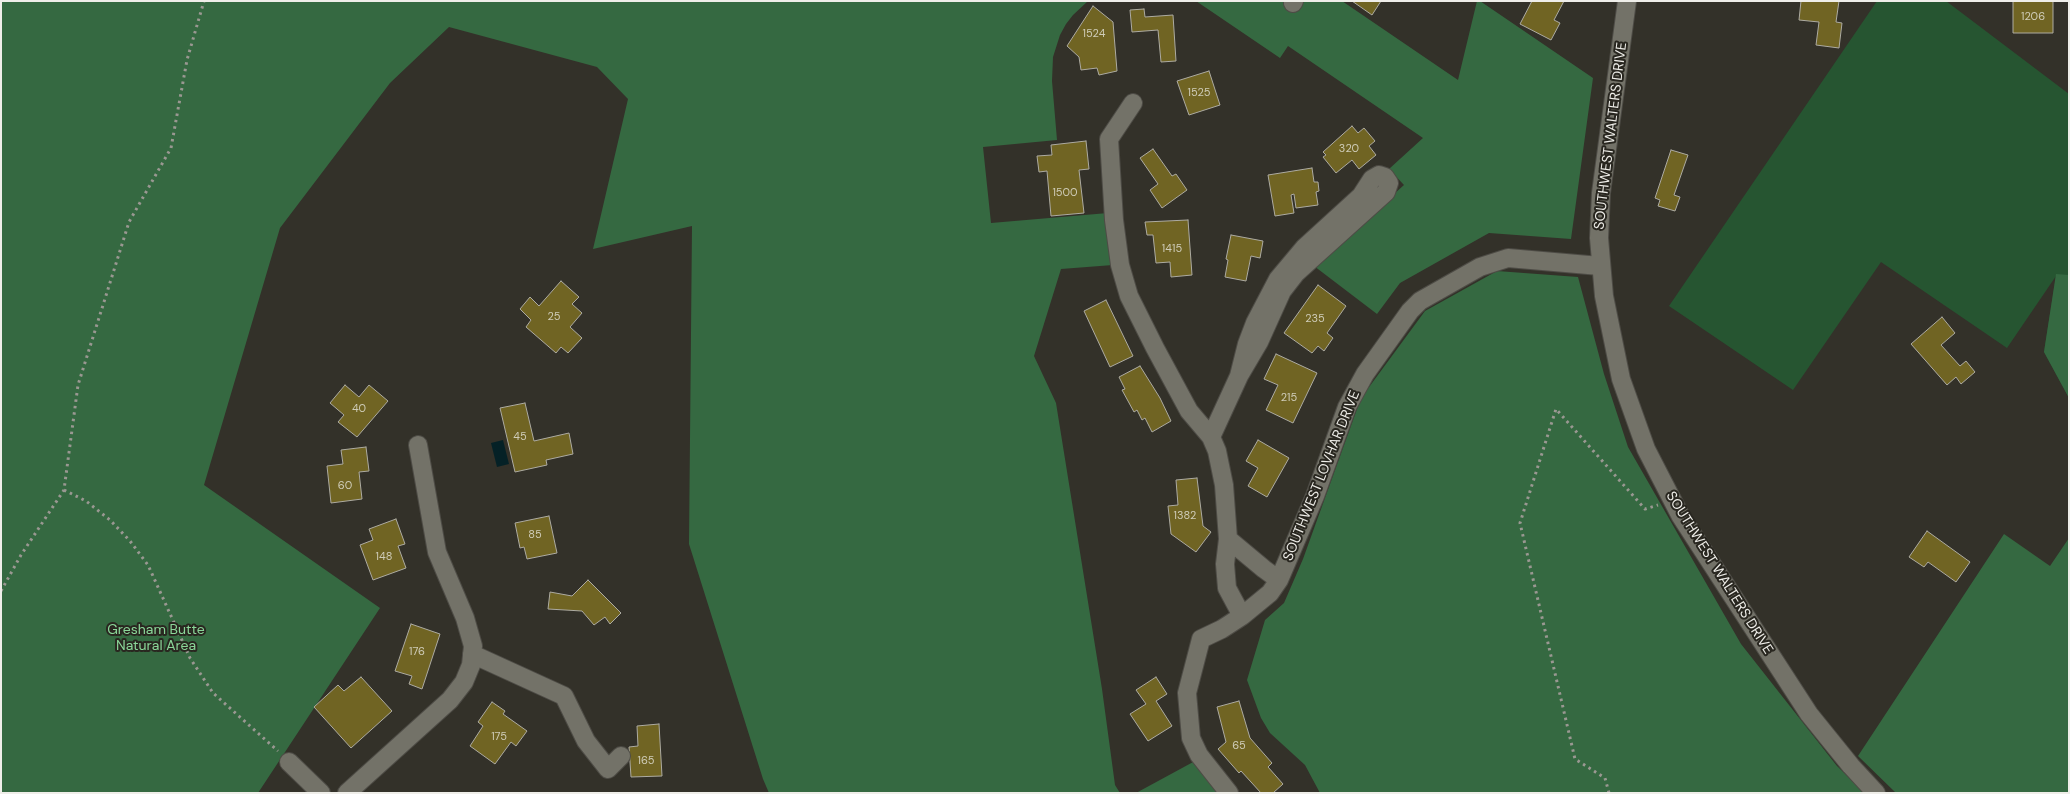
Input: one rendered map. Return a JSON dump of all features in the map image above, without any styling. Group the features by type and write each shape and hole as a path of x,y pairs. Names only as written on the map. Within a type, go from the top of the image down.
{"street":[{"name":"SOUTHWEST WALTERS DRIVE","path":"1627,1 1601,192 1599,238 1600,266 1606,306 1621,379 1646,449 1672,500 1714,568 1810,714 1876,793"},
{"path":"1133,103 1109,139 1114,220 1120,265 1129,296 1155,348 1189,411 1210,437 1222,466 1228,539 1224,564 1227,588 1242,616"},
{"path":"1210,437 1239,376 1259,342 1282,290 1296,273 1386,192 1389,183 1385,177 1379,175 1372,180 1361,196 1304,248 1278,279 1255,323 1247,344 1239,376"},
{"name":"SOUTHWEST LOVHAR DRIVE","path":"1229,793 1199,755 1190,738 1187,693 1201,639 1222,629 1242,616 1270,593 1280,580 1315,496 1347,407 1365,374 1410,311 1420,301 1480,267 1508,258 1600,266"},
{"path":"347,793 450,700 464,682 471,665 472,646 465,618 437,552 418,445"},
{"path":"1228,539 1280,580"},
{"path":"472,654 564,696 586,741 608,769 621,756"},
{"path":"289,762 321,793"}],"path":[{"path":"1,591 64,490 78,384 130,222 171,148 187,60 204,1"},
{"path":"1609,793 1605,778 1575,759 1520,523 1556,408 1646,509 1672,500"},
{"path":"64,490 86,501 110,520 130,542 148,565 186,650 213,694 289,762"}],"green space":[{"name":"Gresham Butte Natural Area","path":"1,1 1088,1 1066,24 1060,35 1053,57 1052,81 1057,140 983,147 991,223 1108,213 1113,265 1061,269 1034,356 1056,403 1102,689 1115,785 1120,793 769,793 689,544 692,226 593,249 628,99 597,67 449,27 390,83 280,228 204,485 380,608 258,793 1,793"},
{"path":"1196,1 1342,1 1458,80 1477,1 1480,1 1593,78 1571,239 1489,233 1400,283 1377,314 1314,266 1404,185 1389,169 1423,138 1288,46 1280,58"},
{"path":"1877,1 1946,1 2069,94 2069,398 2044,352 2056,276 2007,348 1881,262 1793,390 1669,306"},
{"path":"1497,271 1578,277 1604,374 1628,447 1741,644 1837,766 1865,793 1320,793 1305,765 1270,733 1261,718 1247,680 1265,620 1284,603 1303,559 1361,398 1425,311"},
{"path":"2056,274 2069,275 2069,398 2044,352"},
{"path":"2004,534 2050,566 2069,538 2069,793 1896,793 1858,756"},
{"path":"1195,761 1223,793 1136,793"}],"water":[{"path":"503,440 509,464 497,467 491,443"}],"building":[{"path":"1352,1 1381,1 1372,15"},
{"path":"1532,1 1564,1 1554,20 1560,23 1551,40 1520,24"},
{"path":"1801,1 1839,1 1836,22 1842,23 1839,48 1816,45 1819,22 1799,20"},
{"path":"2013,1 2053,1 2053,33 2013,33"},
{"path":"1093,6 1113,22 1117,71 1099,75 1097,68 1081,70 1079,57 1067,46"},
{"path":"1144,9 1145,17 1173,15 1176,61 1161,62 1158,30 1132,32 1130,10"},
{"path":"1209,71 1220,105 1189,115 1177,81"},
{"path":"1352,126 1358,133 1364,128 1375,141 1369,146 1376,155 1359,169 1352,160 1336,173 1323,157 1326,155 1323,152"},
{"path":"1086,141 1089,169 1079,170 1084,213 1051,216 1047,171 1039,172 1037,156 1052,155 1051,145"},
{"path":"1153,149 1172,176 1176,174 1187,190 1162,208 1150,190 1158,184 1140,158"},
{"path":"1671,150 1688,155 1674,195 1680,197 1675,211 1658,206 1660,200 1655,198"},
{"path":"1312,168 1314,182 1318,182 1319,191 1316,192 1318,205 1296,208 1294,194 1291,195 1294,213 1275,216 1268,175"},
{"path":"1188,220 1192,275 1171,277 1170,262 1156,263 1153,235 1147,235 1145,222"},
{"path":"1231,235 1263,241 1260,258 1251,256 1246,281 1225,277 1228,260 1226,259"},
{"path":"561,281 579,297 572,304 582,313 570,327 582,338 568,353 561,347 556,353 526,327 531,320 520,309 530,297 539,306"},
{"path":"1318,285 1346,306 1327,333 1333,338 1324,351 1318,346 1312,353 1284,333"},
{"path":"1106,300 1133,356 1110,367 1084,311"},
{"path":"1942,317 1955,333 1941,345 1960,366 1966,361 1975,372 1961,384 1956,377 1947,385 1911,344"},
{"path":"1276,354 1317,373 1293,423 1266,410 1278,385 1264,379"},
{"path":"1140,366 1160,398 1171,421 1152,432 1145,418 1142,420 1137,410 1134,412 1122,390 1125,389 1119,377"},
{"path":"345,385 359,397 369,385 388,401 357,437 338,422 344,415 330,403"},
{"path":"525,403 534,441 569,433 573,454 546,460 547,465 515,472 500,408"},
{"path":"1258,440 1289,458 1267,497 1248,486 1258,468 1246,461"},
{"path":"366,447 369,471 359,472 362,499 331,503 327,466 343,464 341,450"},
{"path":"1197,478 1203,526 1211,532 1196,552 1171,534 1168,506 1178,505 1176,480"},
{"path":"549,516 557,553 527,559 524,547 520,548 515,523"},
{"path":"396,519 405,544 398,546 406,568 373,580 360,545 373,540 369,529"},
{"path":"1927,531 1970,562 1956,582 1928,562 1924,567 1909,557"},
{"path":"588,580 621,613 610,624 605,617 594,625 582,611 548,609 550,592 572,596"},
{"path":"411,624 440,634 422,689 409,684 412,676 395,671"},
{"path":"361,677 392,711 351,748 314,707 338,685 344,691"},
{"path":"1156,677 1167,694 1156,701 1172,726 1148,741 1130,714 1146,704 1136,690"},
{"path":"1239,701 1250,738 1272,763 1268,767 1283,784 1273,793 1261,793 1241,771 1239,773 1218,749 1226,742 1217,707"},
{"path":"492,702 505,711 503,714 527,731 516,746 511,742 495,764 470,746 483,726 478,722"},
{"path":"659,724 662,776 631,777 629,747 638,746 637,726"}]}
